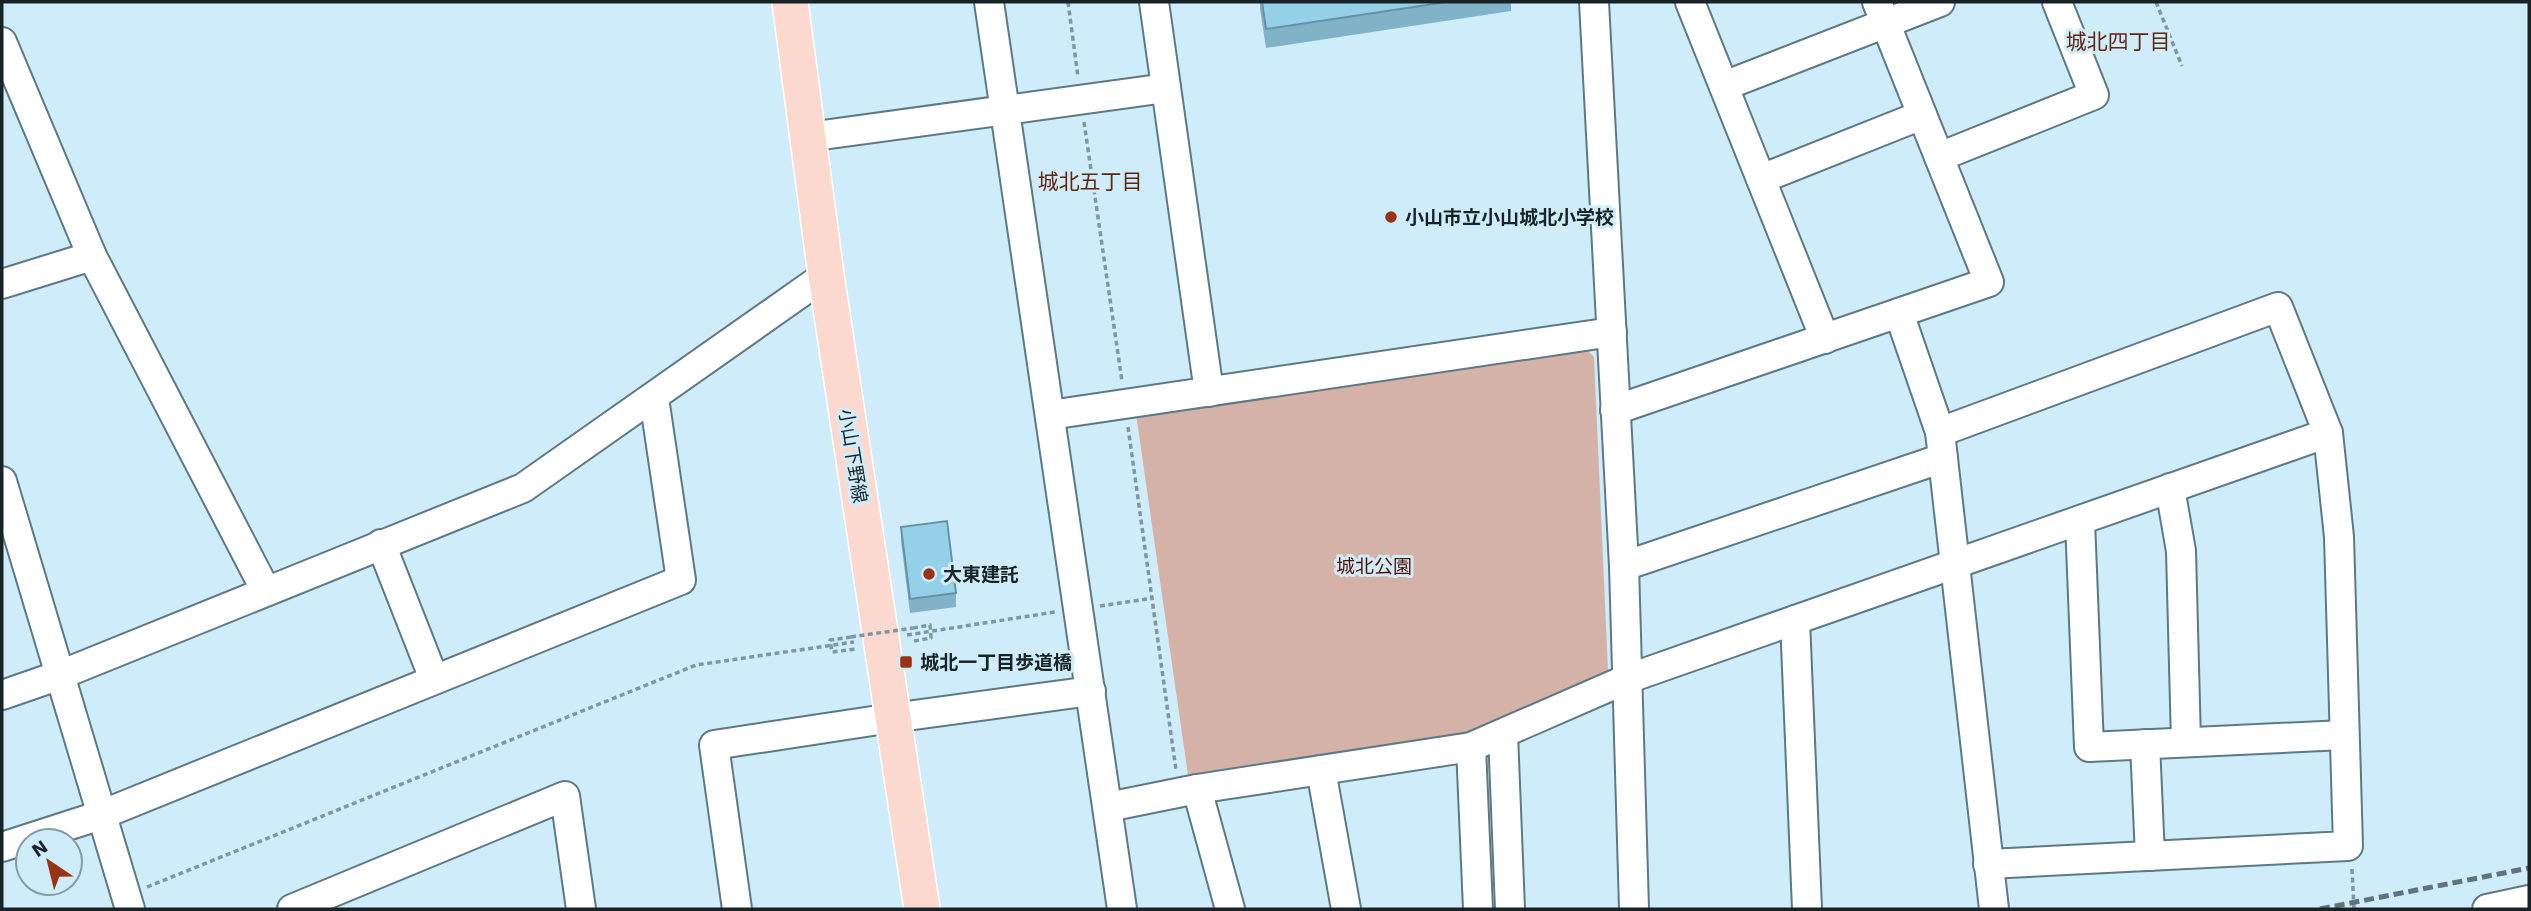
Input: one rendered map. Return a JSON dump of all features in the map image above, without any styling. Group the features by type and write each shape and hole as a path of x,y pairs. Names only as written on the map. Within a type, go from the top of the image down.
{"main road":[{"name":"小山下野線","path":"790,2 875,642 892,718 922,909"}],"street":[{"path":"989,2 1122,909"},
{"path":"1153,2 1209,392"},
{"path":"1690,2 1825,339"},
{"path":"1724,86 1881,12 1940,2"},
{"path":"1939,157 2094,95 2057,2"},
{"path":"1597,3 1624,566 1634,909"},
{"path":"1615,410 1989,282 1881,12"},
{"path":"2,42 92,256 266,592"},
{"path":"808,137 1166,88"},
{"path":"1761,179 1922,116"},
{"path":"2,285 92,256"},
{"path":"2,695 60,675 523,488 825,275"},
{"path":"1624,566 1942,445 2278,307 2328,433 2339,537 2348,846 1988,864"},
{"path":"1899,313 1942,445 1994,909"},
{"path":"1050,415 1612,332"},
{"path":"2,848 101,815 681,580 654,398"},
{"path":"1108,807 1188,791 1471,747 1627,679 2328,433"},
{"path":"2,481 128,902"},
{"path":"2170,488 2181,551 2186,742"},
{"path":"2080,521 2089,747 2344,735"},
{"path":"381,544 434,679"},
{"path":"1795,621 1807,909"},
{"path":"737,909 714,745 1091,691"},
{"path":"1503,734 1510,909"},
{"path":"2145,744 2150,856"},
{"path":"1471,747 1478,909"},
{"path":"1321,770 1346,909"},
{"path":"1188,791 1230,909"},
{"path":"292,909 565,796 581,909"},
{"path":"2487,909 2529,900"}],"path":[{"path":"1068,2 1153,598 1188,791"},
{"path":"2155,2 2182,66"},
{"path":"128,902 696,665 875,642 1153,598"},
{"path":"875,642 832,652 830,640 875,642 931,638 930,625 913,628 875,642"},
{"path":"2348,846 2352,857 2354,909"}],"green space":[{"name":"城北公園","path":"1584,347 1594,357 1608,671 1602,681 1488,732 1189,782 1136,414"}],"building":[{"path":"1262,2 1447,2 1266,29"},
{"name":"大東建託","path":"947,521 956,593 910,599 901,527"}],"railway":[{"path":"2320,909 2529,868"}],"place":[{"name":"小山市立小山城北小学校","path":"1391,217"},
{"name":"大東建託","path":"929,574"},
{"name":"城北一丁目歩道橋","path":"906,662"}],"district":[{"name":"城北四丁目","path":"2118,41"},
{"name":"城北五丁目","path":"1090,181"}]}
